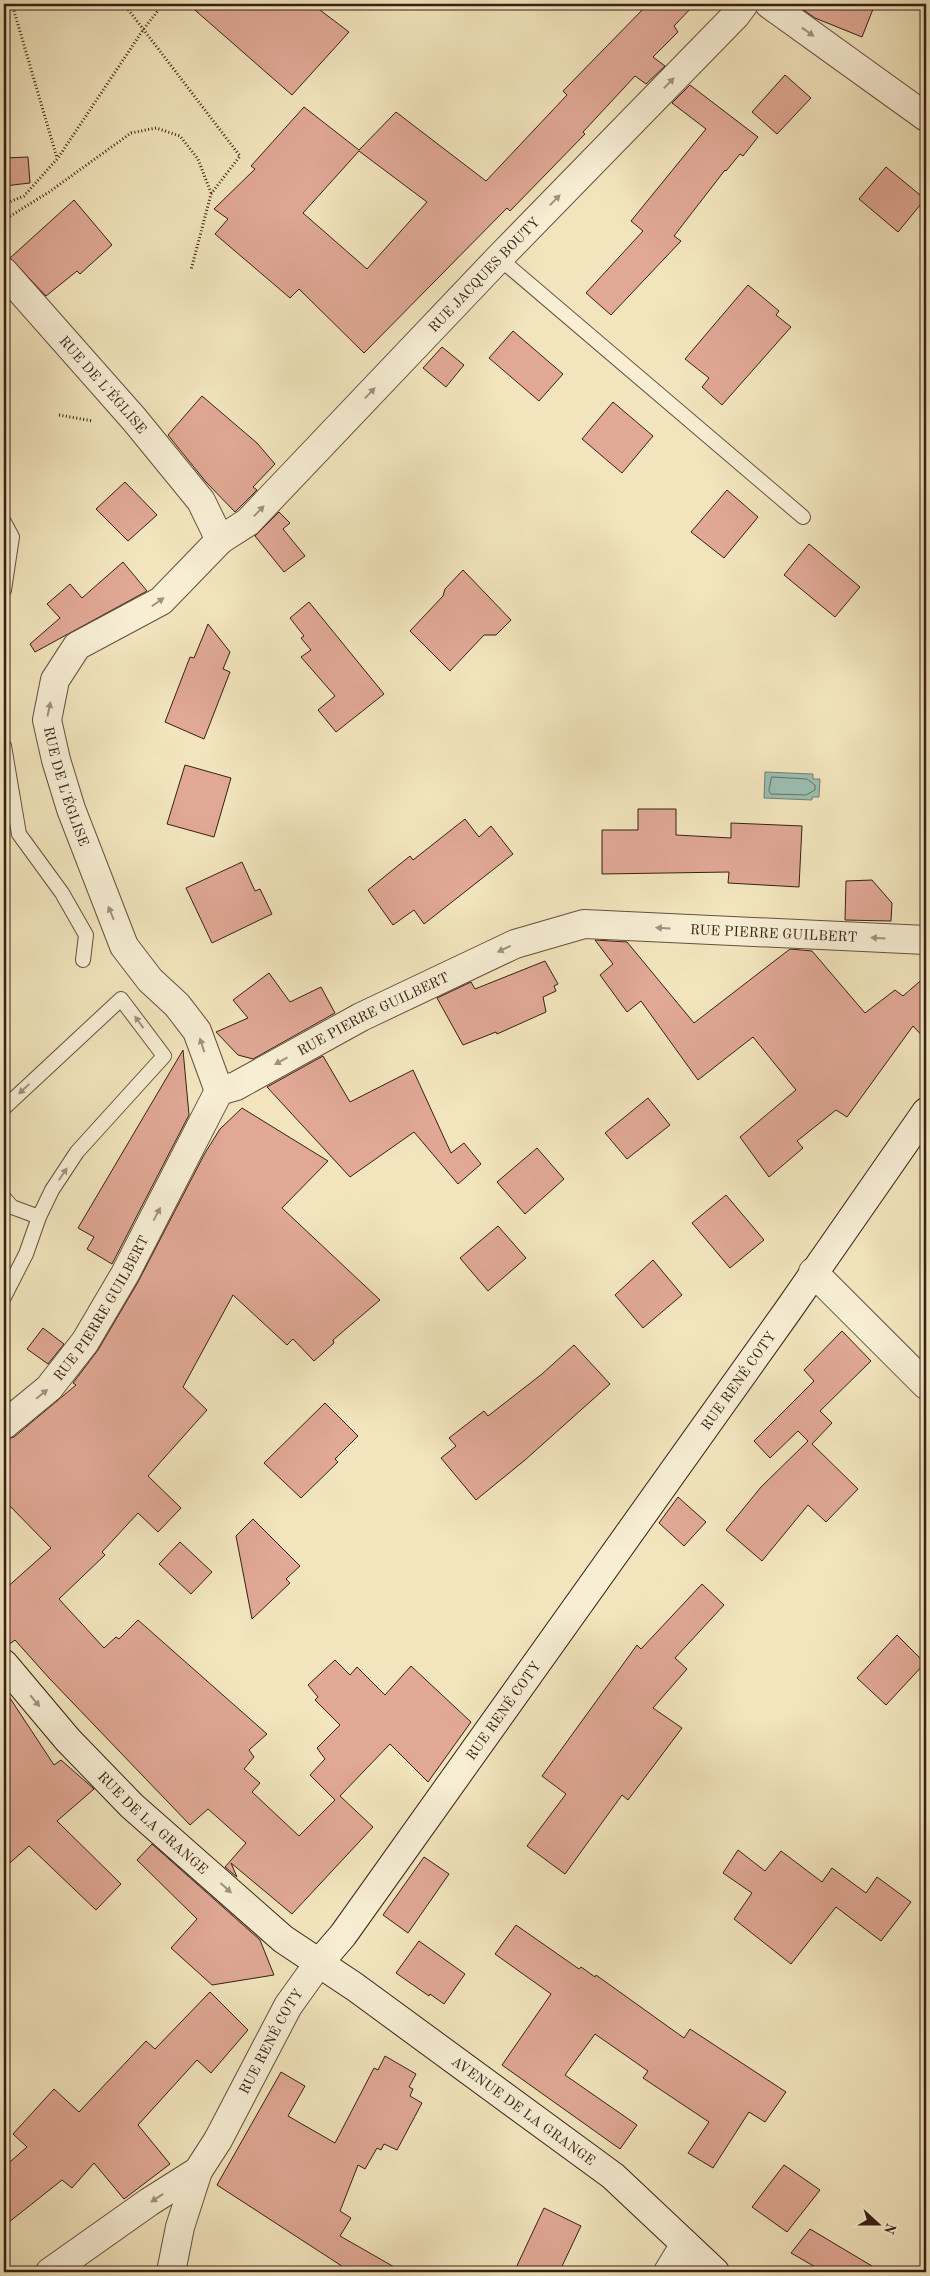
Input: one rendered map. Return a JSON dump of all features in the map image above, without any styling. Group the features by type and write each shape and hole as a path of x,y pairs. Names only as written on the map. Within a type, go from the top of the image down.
{"street":[{"name":"RUE JACQUES BOUTY","path":"220,540 248,522 499,258 729,22 744,4"},
{"path":"769,4 926,117"},
{"name":"RUE DE L'ÉGLISE","path":"4,272 134,419 202,501 220,540 161,601 77,646 55,680 47,720 56,760 71,809 124,946 150,980 177,1005 197,1031 219,1091"},
{"name":"RUE PIERRE GUILBERT","path":"4,1424 50,1388 86,1342 125,1274 219,1091 236,1086 361,1017 515,944 584,924 926,940"},
{"name":"RUE RENÉ COTY","path":"50,2272 149,2202 198,2171 218,2140 288,2006 318,1964 349,1926 784,1317 813,1272 926,1112"},
{"path":"813,1272 926,1385"},
{"name":"RUE DE LA GRANGE","path":"7,1675 132,1806 283,1939 318,1964"},
{"name":"AVENUE DE LA GRANGE","path":"318,1964 354,1987 614,2176 715,2272"},
{"path":"171,2272 180,2228 198,2171"},
{"path":"668,2272 685,2244"}],"lane":[{"path":"499,258 803,517"},
{"path":"4,522 12,537 4,590"},
{"path":"4,746 19,834 62,894 86,935 83,960"},
{"path":"4,1108 121,998 164,1056 77,1152 52,1190 39,1217 26,1254 4,1297"},
{"path":"4,1198 12,1208 39,1217"}],"path":[{"path":"12,4 58,158"},
{"path":"124,4 240,156 212,194 191,270"},
{"path":"4,204 24,196 58,158 143,30 163,4"},
{"path":"4,220 49,192 131,132 156,128 180,136 198,159 212,194"}],"water":[{"path":"765,772 813,774 813,779 820,779 819,797 812,797 812,800 764,798"}],"building":[{"path":"188,4 312,4 349,32 292,95"},
{"path":"648,4 695,4 674,26 678,32 653,57 665,66 646,84 635,76 583,132 585,134 510,211 507,208 364,353 299,289 290,298 215,234 228,219 214,209 255,169 251,166 304,107 359,150 396,112 486,181 567,95 563,91","holes":["359,151 427,202 367,269 303,213"]},
{"path":"795,4 875,4 862,37 815,18"},
{"path":"785,75 811,98 777,134 752,112"},
{"path":"690,85 758,137 743,156 740,154 725,170 674,236 681,241 611,315 586,293 643,231 631,221 706,129 672,103"},
{"path":"28,157 30,183 4,186 4,158"},
{"path":"886,167 925,199 898,232 859,199"},
{"path":"74,200 112,245 80,274 77,271 46,296 10,258"},
{"path":"748,285 779,311 776,315 791,327 722,405 702,387 709,378 685,359"},
{"path":"513,331 563,374 539,401 489,358"},
{"path":"442,347 464,365 446,387 423,368"},
{"path":"202,396 257,443 275,464 253,487 257,490 235,512 206,482 168,435"},
{"path":"613,402 653,436 622,473 582,439"},
{"path":"125,482 157,515 128,541 96,509"},
{"path":"727,490 758,517 724,558 691,532"},
{"path":"279,512 290,523 283,529 305,556 284,572 255,536"},
{"path":"809,544 860,587 835,617 784,575"},
{"path":"123,562 147,591 35,652 30,644 60,618 47,604 70,584 82,598"},
{"path":"463,570 511,620 496,635 484,635 450,671 410,631 443,596 445,589"},
{"path":"309,602 384,694 336,732 318,710 335,696 301,657 311,650 301,638 304,636 290,618"},
{"path":"208,624 230,652 223,669 230,672 204,739 165,722 190,657 194,658"},
{"path":"185,765 231,778 214,837 167,824"},
{"path":"638,809 676,809 676,835 731,838 731,823 802,826 799,887 728,883 729,872 602,874 602,830 638,830"},
{"path":"465,819 479,837 491,826 513,854 424,924 414,910 393,925 368,890 410,856 413,860"},
{"path":"242,862 255,891 260,889 272,914 212,943 186,888"},
{"path":"872,880 892,903 891,921 845,920 846,881"},
{"path":"595,940 627,942 694,1023 790,949 812,951 865,1013 895,990 903,996 926,976 926,1040 913,1026 847,1117 836,1110 797,1141 803,1148 769,1177 740,1137 796,1090 753,1037 698,1080 641,1001 627,1012 600,975 613,964"},
{"path":"545,961 558,984 554,986 556,991 543,997 546,1012 497,1034 496,1032 463,1045 437,998 471,982 475,989"},
{"path":"269,973 290,1002 321,987 335,1013 253,1059 238,1055 216,1032 248,1018 233,1000"},
{"path":"183,1050 189,1115 112,1264 87,1249 94,1237 78,1228"},
{"path":"323,1056 350,1102 413,1070 451,1153 464,1143 481,1164 458,1184 414,1132 350,1177 267,1087"},
{"path":"648,1098 670,1125 627,1159 605,1133"},
{"path":"242,1108 328,1161 282,1208 380,1300 333,1340 334,1343 314,1361 293,1339 287,1345 233,1295 183,1387 207,1410 148,1476 181,1508 158,1532 138,1513 102,1552 105,1555 59,1599 104,1648 116,1637 119,1639 138,1620 267,1734 249,1750 254,1757 244,1769 260,1783 252,1792 299,1836 335,1800 310,1775 325,1759 317,1748 340,1725 315,1700 318,1697 308,1685 335,1660 350,1675 357,1667 385,1695 411,1666 471,1722 428,1782 390,1744 340,1796 373,1827 292,1914 231,1863 237,1877 225,1867 246,1843 208,1809 190,1825 15,1640 4,1648 4,1590 51,1548 4,1500 4,1440 14,1437 76,1385 73,1383 98,1350 138,1282 205,1153 220,1129"},
{"path":"537,1148 564,1179 525,1214 497,1182"},
{"path":"726,1195 764,1240 730,1268 692,1223"},
{"path":"498,1226 526,1258 488,1291 460,1258"},
{"path":"653,1260 682,1295 643,1328 615,1295"},
{"path":"43,1328 64,1344 48,1364 27,1349"},
{"path":"842,1331 871,1361 820,1411 832,1423 812,1444 858,1489 826,1522 808,1505 762,1561 726,1530 761,1487 808,1441 798,1431 770,1458 754,1441 814,1381 804,1370"},
{"path":"574,1345 610,1384 525,1460 476,1500 441,1458 456,1446 449,1438 484,1411 488,1416 542,1374"},
{"path":"325,1403 358,1436 335,1459 338,1462 301,1498 264,1463"},
{"path":"678,1497 706,1522 684,1546 659,1523"},
{"path":"253,1519 300,1566 286,1579 290,1583 252,1619 236,1536"},
{"path":"180,1542 212,1572 191,1594 159,1564"},
{"path":"702,1584 724,1605 675,1658 687,1669 653,1708 682,1728 628,1800 622,1795 565,1874 527,1846 566,1794 542,1776 637,1645 641,1649"},
{"path":"897,1635 925,1663 886,1705 857,1678"},
{"path":"4,1689 54,1765 61,1760 94,1789 57,1821 121,1884 96,1910 29,1846 4,1868"},
{"path":"152,1844 260,1940 274,1975 212,1985 171,1948 197,1919 137,1860"},
{"path":"738,1850 765,1871 781,1851 822,1882 832,1868 866,1893 877,1877 911,1902 881,1941 836,1907 791,1964 734,1919 752,1893 723,1873"},
{"path":"424,1857 449,1874 408,1933 383,1915"},
{"path":"516,1925 579,1969 581,1967 595,1977 596,1975 684,2038 690,2029 786,2092 765,2122 749,2112 713,2168 688,2153 709,2122 643,2078 648,2071 595,2034 565,2075 637,2125 620,2149 502,2065 551,1994 495,1954"},
{"path":"419,1941 465,1974 444,2004 396,1973"},
{"path":"210,1992 248,2030 211,2073 197,2060 138,2125 170,2164 124,2199 94,2163 72,2188 62,2180 4,2226 4,2167 27,2147 13,2134 54,2089 79,2112 146,2041 155,2049"},
{"path":"385,2056 416,2074 409,2087 413,2089 410,2096 422,2103 397,2150 384,2144 381,2150 377,2148 365,2169 358,2165 340,2211 351,2218 340,2236 403,2272 351,2272 217,2185 281,2072 305,2086 288,2116 335,2143 374,2068 378,2070"},
{"path":"784,2165 820,2190 787,2232 752,2207"},
{"path":"544,2208 581,2226 559,2272 514,2272"},
{"path":"810,2229 882,2272 824,2272 791,2253"}]}
